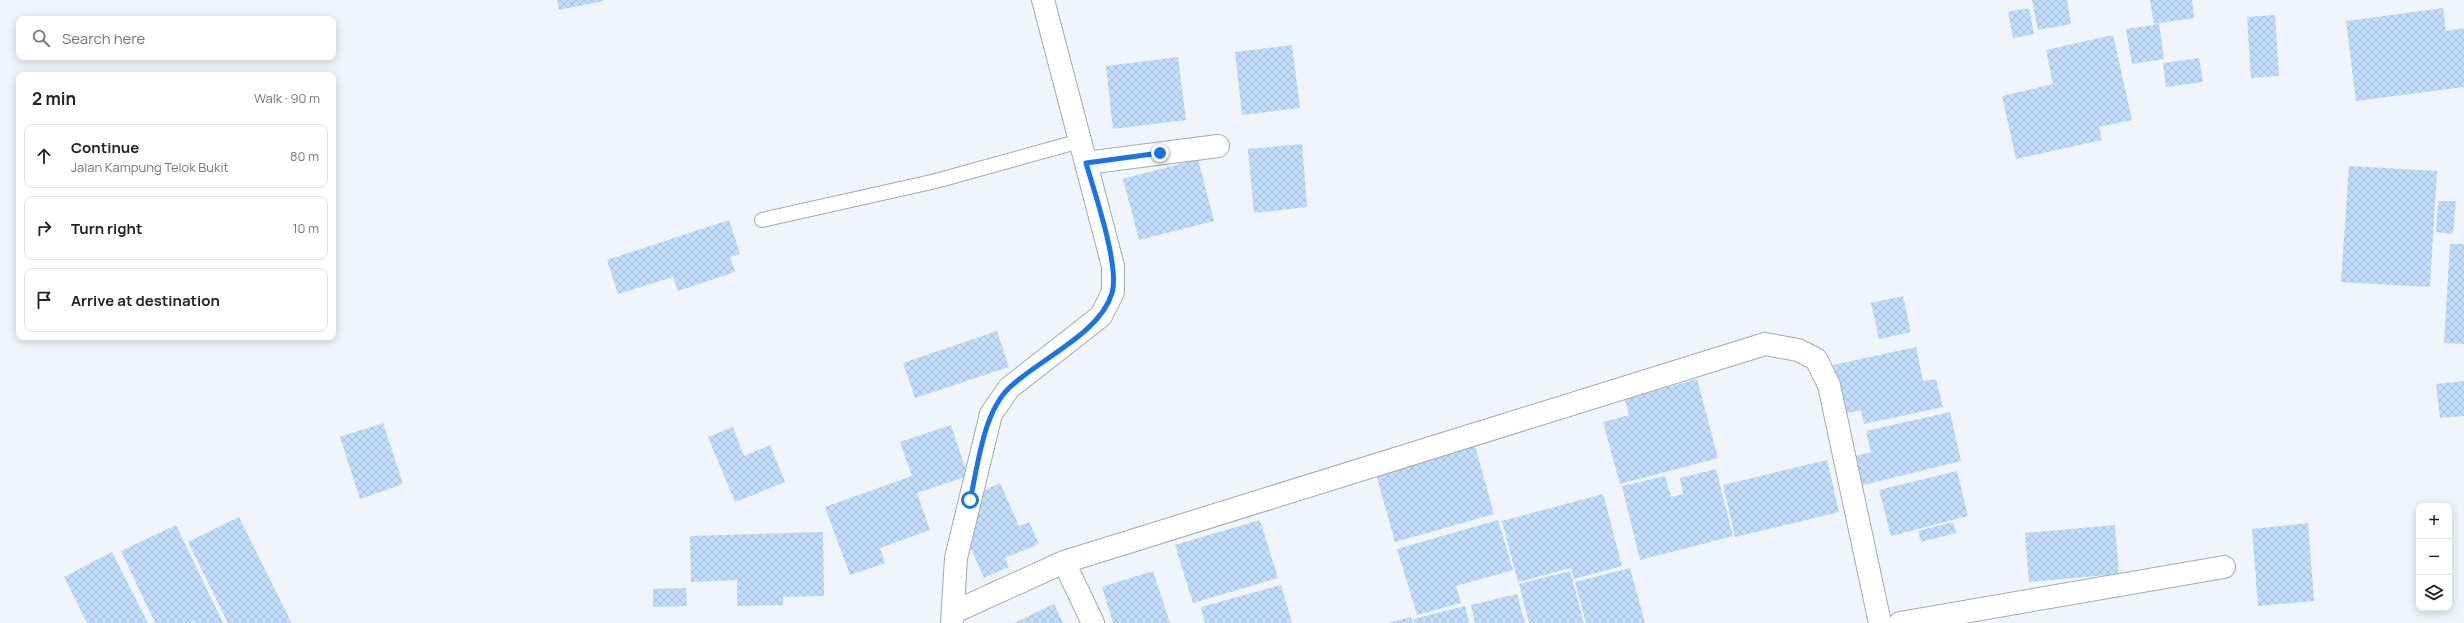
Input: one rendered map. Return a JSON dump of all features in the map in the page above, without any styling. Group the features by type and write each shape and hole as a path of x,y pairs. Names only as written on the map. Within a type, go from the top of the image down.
{"street":[{"path":"1043,0 1113,266 1113,292 1101,316 1008,388 991,414 956,558 953,618 1064,562 1765,344 1798,350 1816,359 1829,385 1880,623"},
{"path":"1086,163 1218,146"},
{"path":"1064,562 1093,623"},
{"path":"1900,623 2224,567"}],"lane":[{"path":"762,220 936,181 1080,141"}],"building":[{"path":"557,0 603,0 603,1 559,10"},
{"path":"2032,0 2067,0 2071,24 2038,30"},
{"path":"2150,0 2192,0 2194,18 2159,23 2164,59 2132,64 2126,29 2154,25"},
{"path":"2029,8 2034,34 2013,38 2008,12"},
{"path":"2443,8 2446,31 2464,28 2464,87 2356,101 2346,21"},
{"path":"2275,15 2279,76 2251,78 2247,17"},
{"path":"2113,35 2132,120 2099,127 2102,140 2016,159 2002,96 2053,84 2046,50"},
{"path":"1292,45 1300,108 1242,115 1235,52"},
{"path":"1178,57 1186,120 1113,129 1106,66"},
{"path":"2199,58 2203,82 2166,87 2163,63"},
{"path":"1302,144 1307,207 1254,213 1248,149"},
{"path":"1198,159 1214,221 1139,240 1123,179"},
{"path":"2349,166 2437,171 2430,287 2341,282"},
{"path":"2438,201 2456,201 2453,234 2436,232"},
{"path":"729,220 740,254 730,257 735,272 678,291 673,277 618,294 607,260"},
{"path":"2450,244 2464,244 2464,344 2444,343"},
{"path":"1903,296 1911,332 1879,339 1871,303"},
{"path":"997,331 1009,367 915,398 903,363"},
{"path":"1916,347 1923,381 1936,379 1943,407 1864,424 1861,410 1844,414 1833,365"},
{"path":"1697,379 1718,458 1620,484 1603,422 1629,415 1625,399"},
{"path":"2464,381 2464,416 2440,418 2436,384"},
{"path":"1950,412 1961,461 1859,486 1852,457 1871,452 1866,431"},
{"path":"383,423 403,484 360,499 340,437"},
{"path":"951,425 968,476 917,493 930,530 880,548 885,563 850,575 825,507 912,476 900,442"},
{"path":"733,427 744,456 770,445 785,482 735,502 708,437"},
{"path":"1475,446 1494,514 1395,542 1376,474"},
{"path":"1827,460 1839,512 1735,537 1723,485"},
{"path":"1716,469 1733,536 1640,560 1622,486 1665,476 1671,497 1683,494 1680,478"},
{"path":"1957,471 1968,516 1891,536 1879,490"},
{"path":"1000,483 1019,526 1029,522 1039,544 1005,558 1009,567 984,578 970,546 977,494"},
{"path":"1603,494 1622,566 1574,579 1571,568 1518,582 1502,521"},
{"path":"239,517 291,622 290,623 228,623 188,542"},
{"path":"1260,520 1278,578 1193,603 1175,545"},
{"path":"1498,520 1513,570 1456,586 1461,603 1417,615 1397,549"},
{"path":"1953,522 1956,533 1921,542 1918,531"},
{"path":"2308,523 2314,601 2258,606 2252,529"},
{"path":"176,525 223,623 196,623 195,621 190,623 155,623 121,551"},
{"path":"2115,525 2119,574 2029,582 2025,533"},
{"path":"823,532 824,596 783,597 783,605 737,606 737,580 691,582 690,536"},
{"path":"112,552 148,623 87,623 64,577"},
{"path":"1630,568 1645,623 1586,623 1575,582"},
{"path":"1153,571 1170,623 1113,623 1102,587"},
{"path":"1570,571 1584,623 1529,623 1519,584"},
{"path":"1281,585 1292,623 1205,623 1201,607"},
{"path":"686,588 687,606 653,607 653,589"},
{"path":"1517,594 1525,623 1475,623 1471,605"},
{"path":"1054,604 1063,623 1014,623"},
{"path":"1465,606 1469,623 1414,623 1413,619"},
{"path":"1411,617 1413,623 1388,623"}],"route":[{"path":"970,500 991,414 1008,388 1101,316 1113,292 1113,266 1086,163 1160,153"}]}
